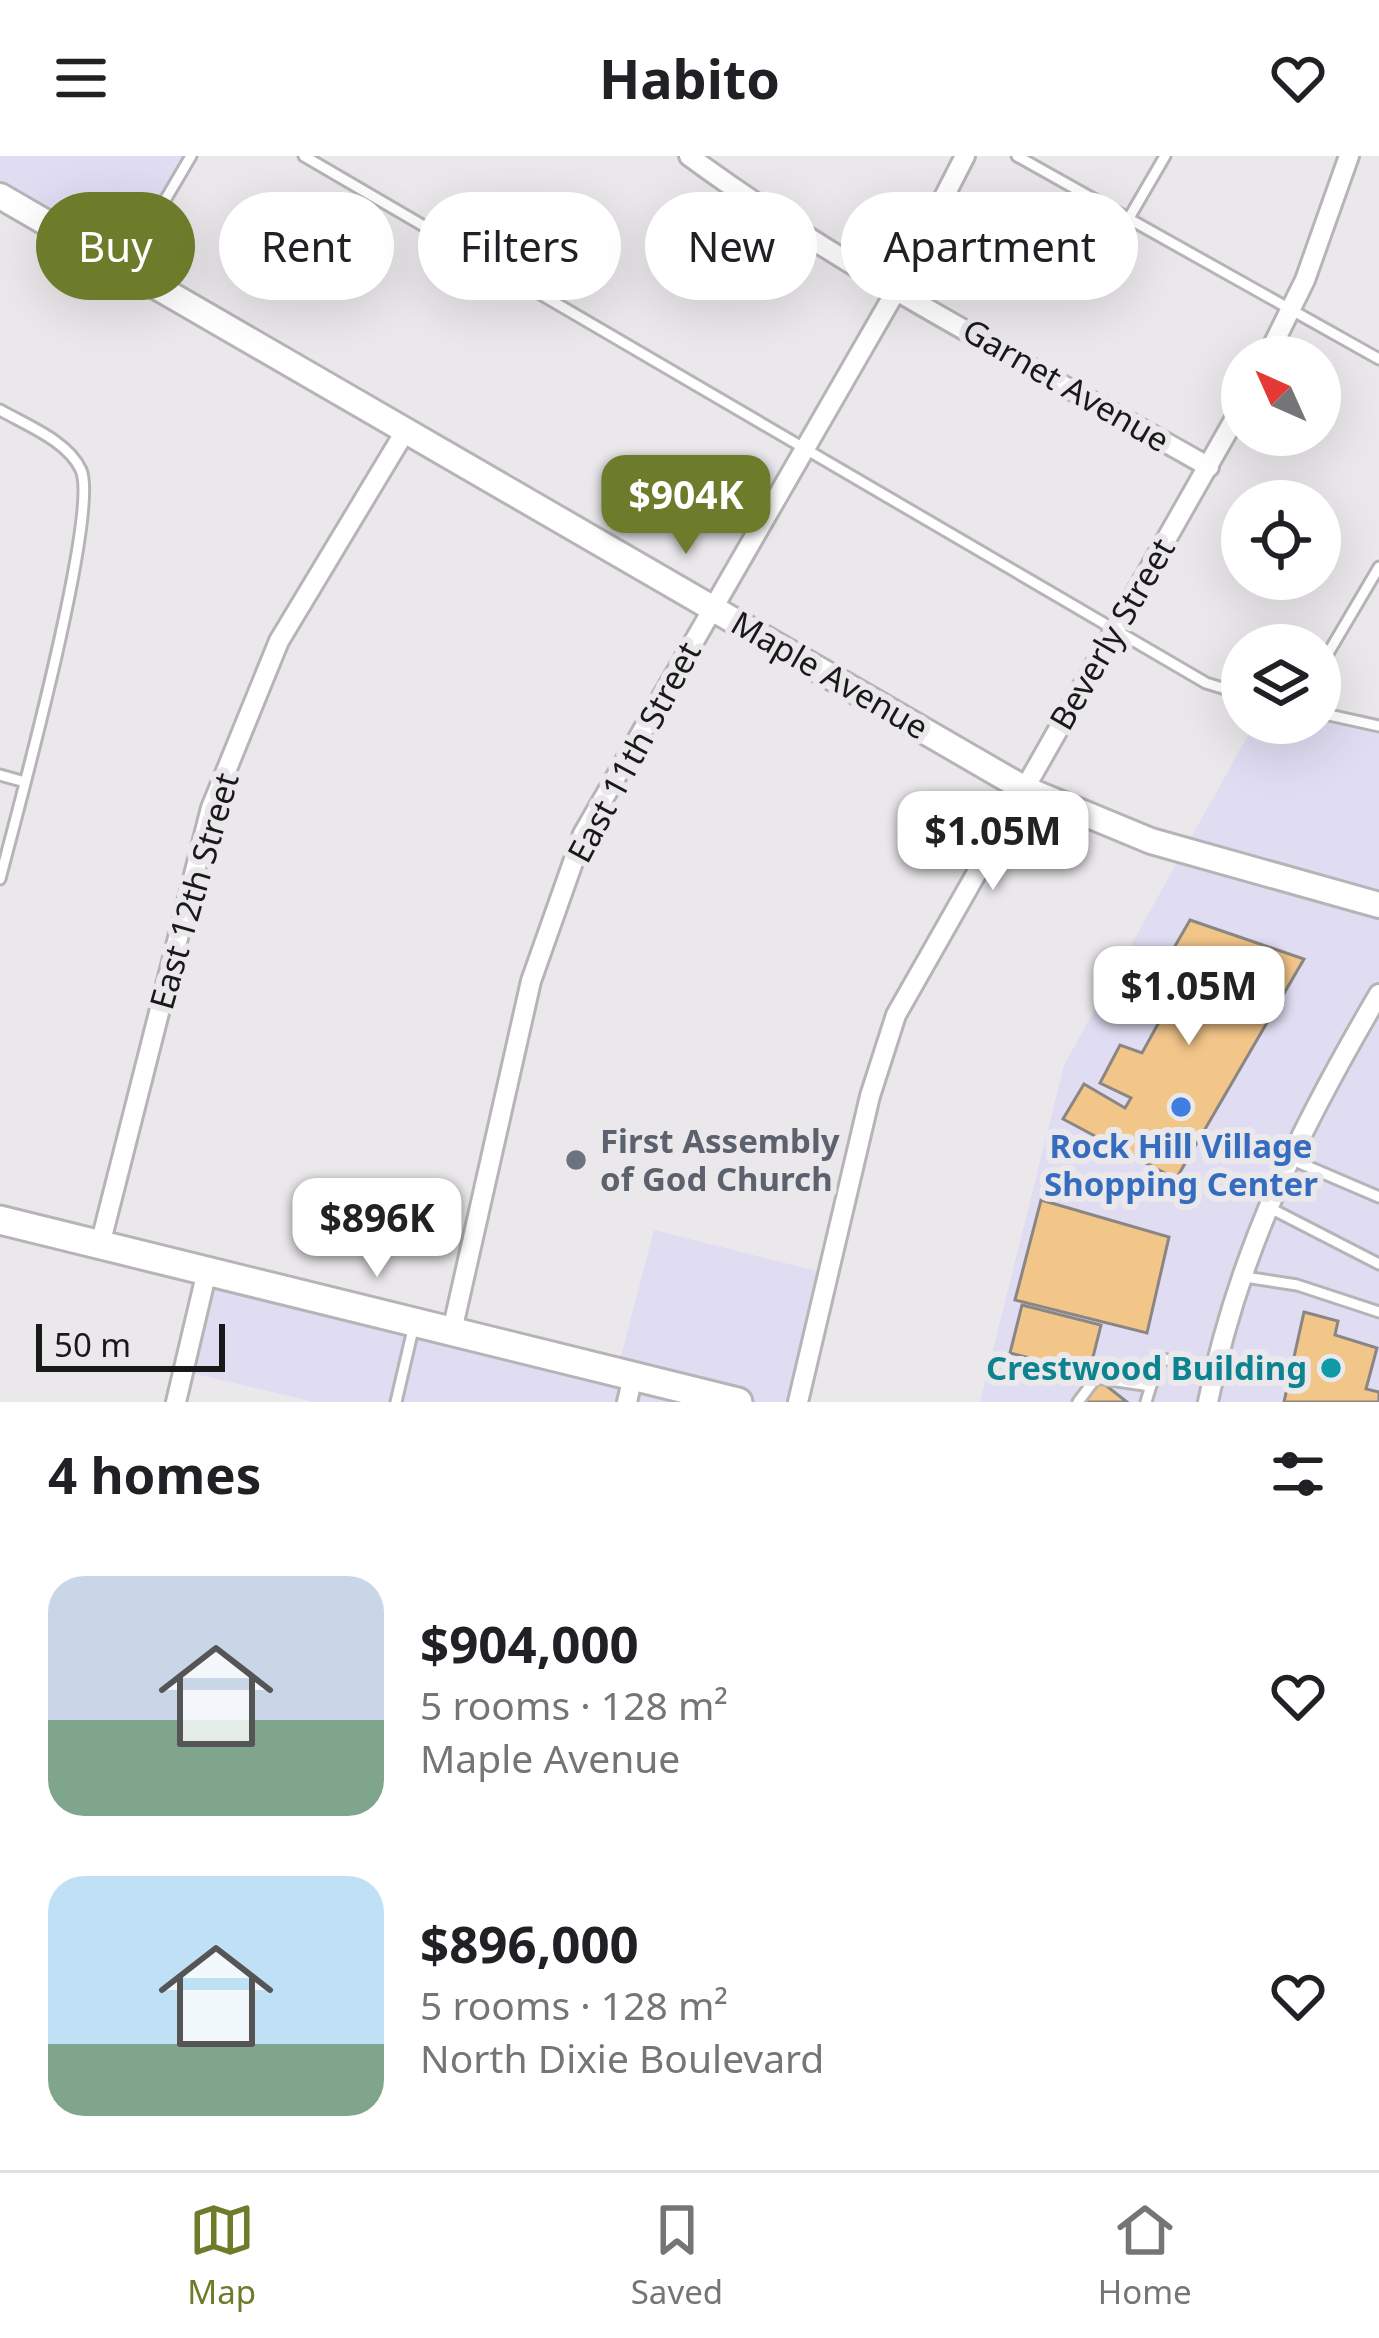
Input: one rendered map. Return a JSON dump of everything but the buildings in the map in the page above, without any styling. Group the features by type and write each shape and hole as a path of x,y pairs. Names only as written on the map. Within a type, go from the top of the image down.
{"main road":[{"path":"0,1220 452,1331 630,1389 738,1402"}],"street":[{"name":"Garnet Avenue","path":"688,156 841,254"},
{"name":"East 11th Street","path":"947,192 965,156"},
{"path":"1278,336 1336,201 1349,156"},
{"name":"Maple Avenue","path":"0,196 36,217"},
{"name":"Maple Avenue","path":"181,300 1023,788 1151,841 1379,905"},
{"name":"East 11th Street","path":"452,1331 531,981 584,834 892,300"},
{"name":"Garnet Avenue","path":"917,300 1209,467"},
{"name":"East 12th Street","path":"100,1245 211,808 279,641 406,430"},
{"name":"Beverly Street","path":"798,1402 870,1096 896,1015 1221,445"},
{"path":"1208,1402 1239,1276 1266,1206 1379,994"},
{"path":"176,1402 208,1271"}],"lane":[{"path":"170,192 191,156"},
{"path":"304,156 1114,630 1221,688"},
{"path":"1017,156 1082,192"},
{"path":"1138,202 1165,156"},
{"path":"1138,223 1379,359"},
{"path":"0,410 52,440 81,467 86,491 75,568 0,879"},
{"path":"1341,631 1379,567"},
{"path":"1341,718 1379,726"},
{"path":"0,775 25,782"},
{"path":"1288,1158 1379,1197"},
{"path":"1266,1206 1378,1260"},
{"path":"1239,1276 1297,1285 1379,1312"},
{"path":"396,1402 415,1322"},
{"path":"1146,1402 1159,1358 1215,1370"},
{"path":"1078,1402 1096,1378 1151,1386"},
{"path":"1115,1393 1122,1380"}],"shaded area":[{"path":"0,156 186,156 165,192 36,192 36,217 0,196"},
{"path":"1341,719 1379,728 1379,1402 980,1402 1064,1065 1243,744 1341,744"},
{"path":"654,1230 829,1274 798,1402 314,1402 183,1371 207,1271 617,1371"}],"place":[{"name":"Rock Hill Village Shopping Center","path":"1181,1107"},
{"name":"First Assembly of God Church","path":"576,1160"},
{"name":"Crestwood Building","path":"1331,1368"}]}
